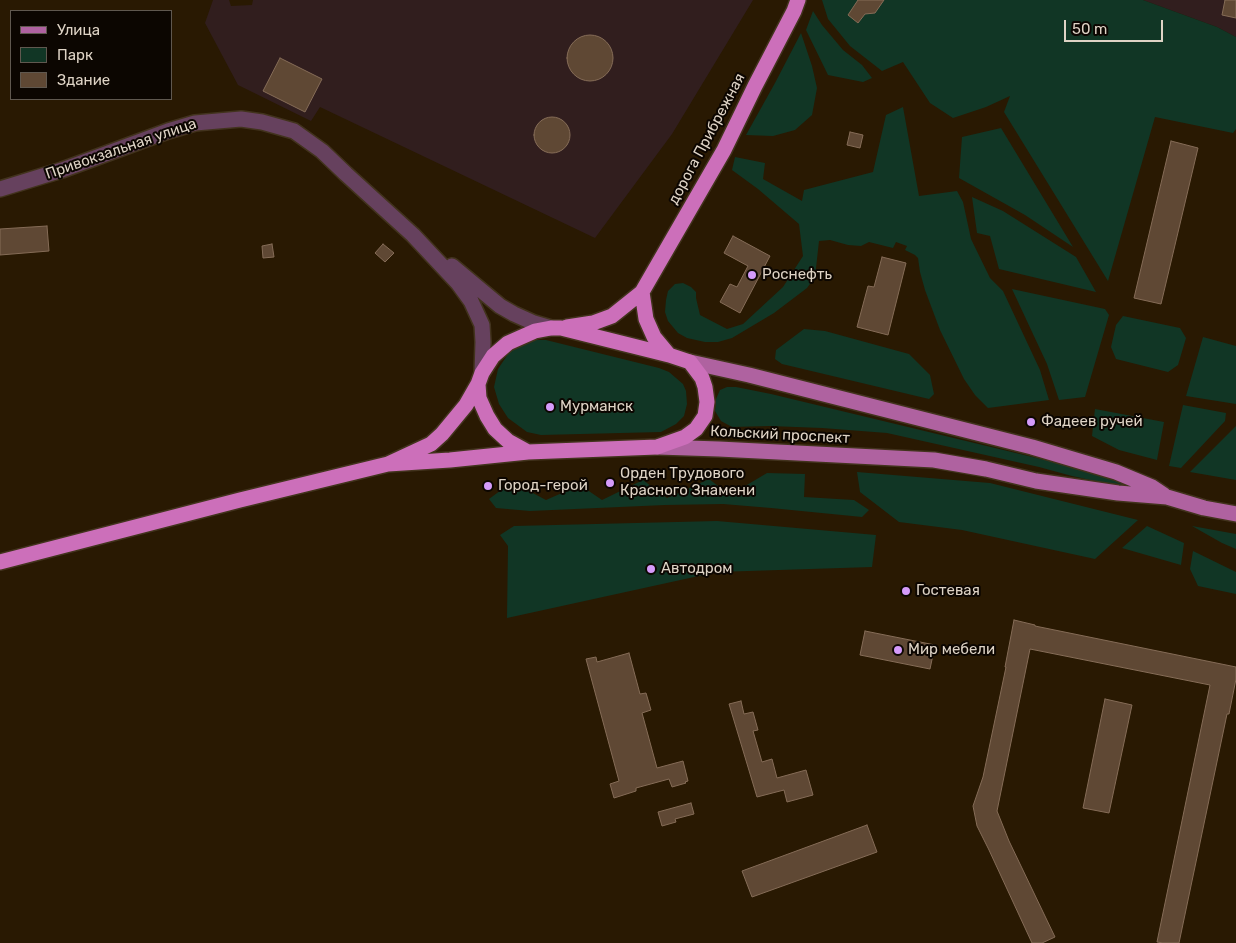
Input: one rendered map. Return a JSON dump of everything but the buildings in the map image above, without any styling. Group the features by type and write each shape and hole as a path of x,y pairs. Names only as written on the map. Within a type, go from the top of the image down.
{"highway":[{"name":"дорога Прибрежная","path":"642,292 721,155 798,0"},
{"path":"0,562 388,464 431,444 442,434 466,405 493,356 508,343 535,331 593,323 612,316 642,292"},
{"path":"642,292 646,319 654,337 669,355"},
{"name":"Кольский проспект","path":"556,328 669,355 690,362"},
{"path":"657,447 685,437 696,429 705,416 707,402 705,386 702,378 690,362"},
{"path":"480,378 479,398 495,429 508,441 528,452"},
{"name":"Кольский проспект","path":"388,464 528,452 657,447"}],"main road":[{"name":"Кольский проспект","path":"690,362 1032,447 1116,472 1152,487 1167,497"},
{"name":"Кольский проспект","path":"657,447 719,448 934,460 1045,482 1118,493 1167,497 1204,508 1236,514"}],"street":[{"name":"Привокзальная улица","path":"0,189 62,170 168,131 196,123 241,119 262,122 294,131 322,151 415,237"},
{"path":"415,237 500,306 528,320 556,328"},
{"path":"415,237 471,301 482,325 483,342 480,378"}],"shaded area":[{"path":"213,0 229,0 231,6 252,5 253,0 753,0 672,134 595,238 320,107 311,121 238,85 205,23"},
{"path":"1143,0 1236,0 1236,37 1217,27"}],"green space":[{"path":"822,0 1143,0 1217,27 1236,37 1236,129 1233,133 1155,117 1108,281 1004,112 1010,96 986,107 953,118 930,103 903,62 882,71 850,46 828,19"},
{"path":"813,11 843,50 862,65 872,78 863,82 828,75 806,30"},
{"path":"801,33 817,88 812,115 795,130 773,136 746,135 775,83"},
{"path":"903,107 919,196 957,191 963,202 971,239 990,278 1003,291 1040,370 1049,400 988,408 975,395 964,379 940,330 925,290 918,258 905,250 907,246 896,242 893,248 869,242 861,246 830,240 819,241 815,277 807,288 774,313 732,338 718,342 705,342 687,338 678,333 668,321 665,312 668,291 675,284 683,283 696,292 700,315 727,329 743,324 783,287 803,256 799,224 758,189 732,170 735,157 765,163 763,179 802,201 804,190 873,172 886,115"},
{"path":"1001,128 1073,247 1025,215 959,178 962,137"},
{"path":"972,197 1003,211 1076,257 1096,292 999,269 990,236 977,233"},
{"path":"1012,289 1105,309 1109,315 1085,397 1059,400 1047,364"},
{"path":"1123,316 1180,328 1186,338 1178,365 1168,372 1116,359 1111,347 1116,325"},
{"path":"804,329 825,331 909,354 930,375 934,394 929,399 782,364 775,359 776,350"},
{"path":"1203,337 1236,346 1236,404 1186,396"},
{"path":"536,340 546,340 669,372 683,384 686,391 687,404 684,416 676,424 661,432 541,435 527,432 508,418 499,404 494,387 498,369 508,354 520,344"},
{"path":"727,387 771,394 1074,467 1137,484 1136,490 887,433 822,428 732,427 721,421 715,411 716,399 720,390"},
{"path":"1183,405 1226,413 1225,421 1181,468 1169,466"},
{"path":"1095,409 1164,422 1157,460 1119,450 1092,436"},
{"path":"1236,426 1236,480 1190,472"},
{"path":"857,472 990,483 1138,520 1095,559 962,530 899,522 860,492"},
{"path":"767,473 805,474 804,497 854,500 869,510 862,517 723,504 530,511 496,508 489,499 512,482 546,500 580,485 602,500 643,480 667,498 709,479 730,495"},
{"name":"Автодром","path":"717,521 876,535 872,567 717,572 507,618 508,546 500,535 514,526"},
{"path":"1147,526 1184,543 1181,565 1122,548"},
{"path":"1192,526 1236,534 1236,549 1222,543"},
{"path":"1193,551 1236,572 1236,594 1198,586 1190,569"}],"place":[{"name":"Роснефть","path":"752,275"},
{"name":"Мурманск","path":"550,407"},
{"name":"Фадеев ручей","path":"1031,422"},
{"name":"Орден Трудового Красного Знамени","path":"610,483"},
{"name":"Город-герой","path":"488,486"},
{"name":"Автодром","path":"651,569"},
{"name":"Гостевая","path":"906,591"},
{"name":"Мир мебели","path":"898,650"}]}
